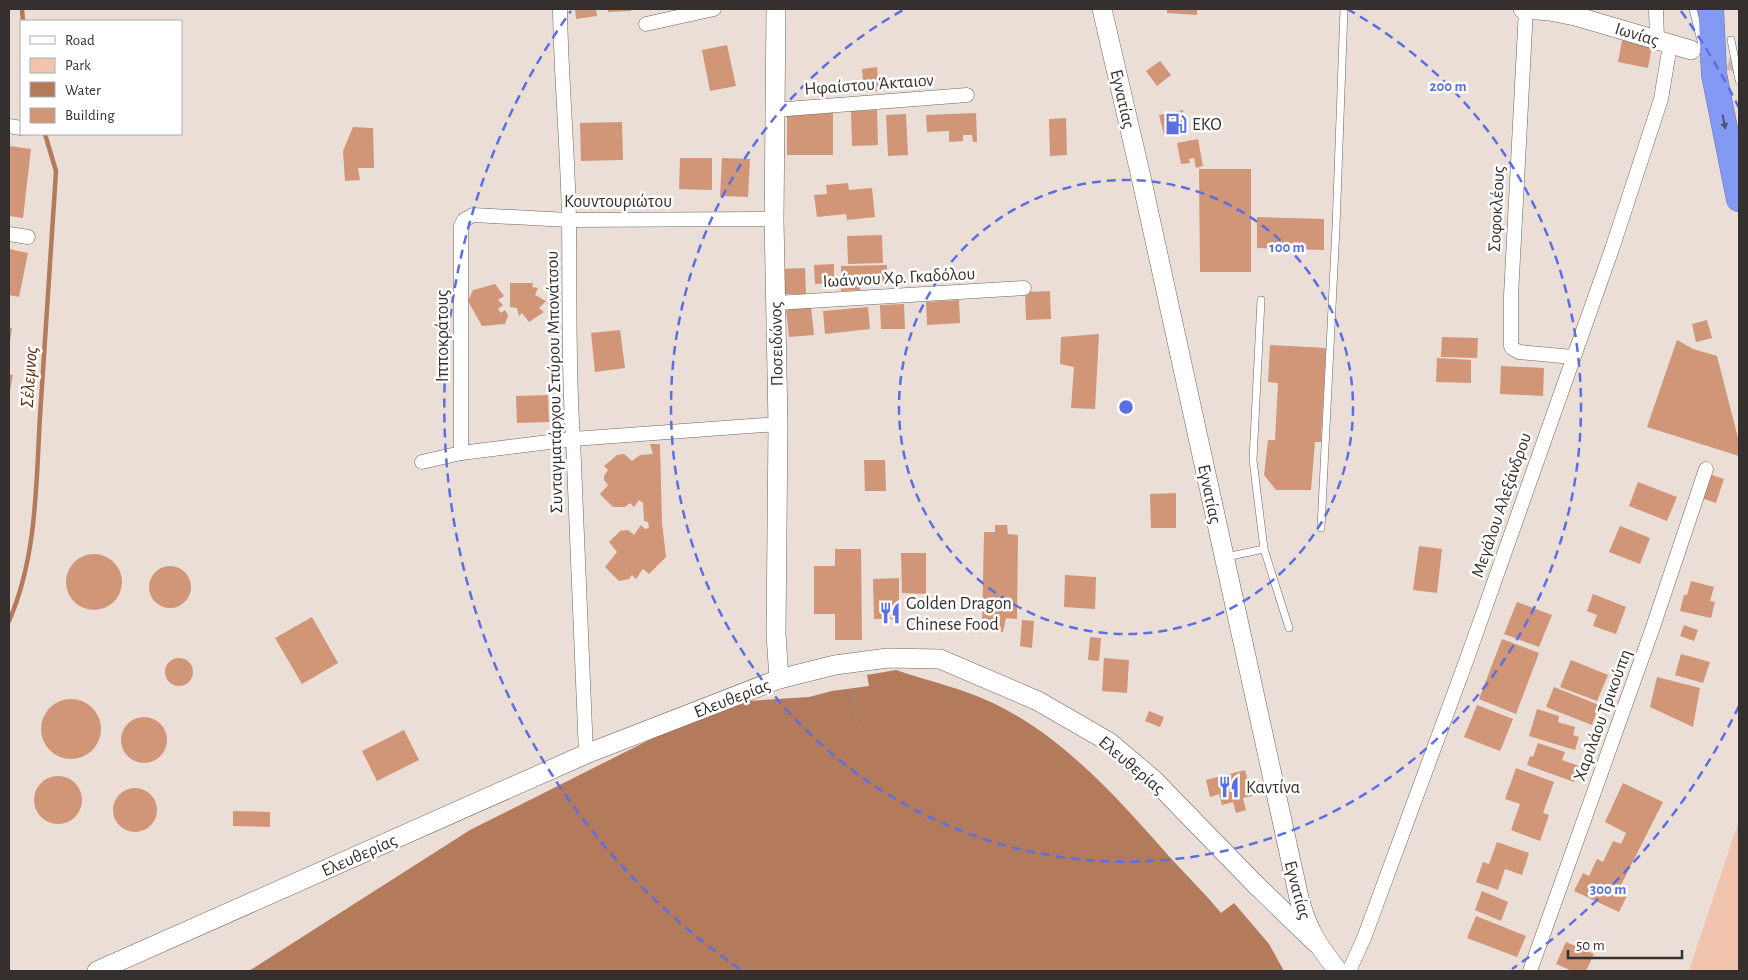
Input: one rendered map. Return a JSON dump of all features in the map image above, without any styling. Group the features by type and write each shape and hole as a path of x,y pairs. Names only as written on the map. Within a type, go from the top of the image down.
{"highway":[{"path":"1711,9 1714,74 1739,199"}],"street":[{"name":"Συνταγματάρχου Σπύρου Μπονάτσου","path":"560,9 561,73 569,220 570,399 586,754"},
{"path":"646,24 714,9"},
{"name":"Ποσειδώνος","path":"776,9 774,219 778,424 776,634 779,680"},
{"name":"Εγνατίας","path":"1102,9 1141,177 1297,890 1307,924 1316,943 1338,971"},
{"name":"Ιωνίας","path":"1523,9 1550,11 1576,16 1691,50"},
{"name":"Σοφοκλέους","path":"1526,9 1510,338 1512,348 1519,352 1573,357"},
{"name":"Μεγάλου Αλεξάνδρου","path":"1349,971 1364,938 1468,656 1602,278 1656,116 1663,89 1663,42 1656,9"},
{"name":"Ηφαίστου Άκταιον","path":"774,110 967,95"},
{"name":"Κουντουριώτου","path":"464,220 473,216 569,220 774,219"},
{"name":"Ιπποκράτους","path":"461,453 461,226 464,220"},
{"path":"9,234 28,237"},
{"name":"Ιωάννου Χρ. Γκαδόλου","path":"776,303 1024,288"},
{"path":"422,462 461,453 573,439 778,424"},
{"name":"Χαριλάου Τρικούπη","path":"1530,971 1652,630 1706,469"},
{"name":"Ελευθερίας","path":"97,971 586,754 779,680 835,665 888,658 940,659 1038,701 1109,742 1154,780 1255,884 1316,943"}],"lane":[{"path":"1321,528 1336,228 1344,9"},
{"path":"1693,9 1702,46 1714,74"},
{"path":"1731,40 1739,80"},
{"path":"1261,300 1253,460 1264,548 1288,628"},
{"path":"1224,558 1264,548"}],"path":[{"path":"853,688 856,722"}],"green space":[{"path":"1739,820 1739,971 1689,971"}],"water":[{"path":"896,670 957,689 993,703 1042,732 1065,750 1108,790 1221,913 1234,903 1269,944 1284,971 249,971 470,830 683,723 732,702 809,697 832,691 869,686 867,675"}],"building":[{"path":"575,9 596,9 597,16 576,19"},
{"path":"608,9 631,9 631,11 608,12"},
{"path":"1167,9 1197,9 1197,15 1167,13"},
{"path":"1622,40 1652,46 1648,68 1618,62"},
{"path":"727,45 736,86 710,91 702,50"},
{"path":"1160,61 1171,75 1157,86 1146,71"},
{"path":"877,67 879,91 864,92 862,69"},
{"path":"877,110 878,145 852,146 851,111"},
{"path":"1183,110 1187,130 1164,135 1159,115"},
{"path":"787,113 833,113 833,155 787,155"},
{"path":"976,113 977,142 973,142 972,135 963,135 963,141 949,142 949,131 927,132 926,115"},
{"path":"906,114 908,155 888,156 886,115"},
{"path":"1066,118 1067,155 1050,156 1049,119"},
{"path":"622,122 623,160 581,161 580,123"},
{"path":"353,127 373,128 374,168 358,168 360,180 345,181 343,151"},
{"path":"1198,139 1203,166 1196,168 1194,158 1189,159 1190,163 1181,164 1177,143"},
{"path":"9,146 31,149 23,218 9,216"},
{"path":"680,158 712,158 712,190 679,189"},
{"path":"722,158 750,159 748,197 720,196"},
{"path":"1199,169 1251,169 1251,272 1200,272"},
{"path":"848,183 849,190 872,188 875,217 847,220 846,214 817,217 814,195 827,194 826,185"},
{"path":"1257,217 1324,219 1324,250 1257,248"},
{"path":"882,235 883,263 848,264 847,236"},
{"path":"9,249 28,253 19,297 9,295"},
{"path":"834,264 834,283 815,284 814,265"},
{"path":"887,265 887,283 860,284 860,290 841,291 841,266"},
{"path":"805,268 806,294 782,294 781,269"},
{"path":"510,283 533,283 532,287 538,288 535,295 546,301 539,308 544,312 529,322 522,313 519,316 517,308 510,307"},
{"path":"495,284 504,296 498,300 503,305 498,309 501,313 505,310 508,315 505,324 482,326 468,301 473,290"},
{"path":"1050,291 1051,319 1026,320 1025,292"},
{"path":"959,300 960,323 927,325 926,302"},
{"path":"904,304 905,329 881,329 880,305"},
{"path":"811,307 814,335 789,337 786,310"},
{"path":"868,307 870,329 825,334 823,311"},
{"path":"1707,320 1712,338 1696,342 1692,324"},
{"path":"9,327 12,328 10,342 9,342"},
{"path":"620,330 625,368 595,372 591,333"},
{"path":"1099,334 1095,409 1071,408 1074,367 1060,364 1061,337"},
{"path":"1442,337 1478,338 1477,358 1441,357"},
{"path":"1677,340 1693,349 1717,356 1739,442 1739,456 1647,427"},
{"path":"1270,345 1326,348 1321,442 1315,442 1311,490 1276,490 1264,475 1268,440 1275,440 1278,383 1268,382"},
{"path":"1437,358 1471,360 1471,383 1436,382"},
{"path":"1501,366 1544,368 1543,396 1500,394"},
{"path":"9,374 13,375 10,391 9,391"},
{"path":"548,395 549,422 517,423 516,396"},
{"path":"650,444 660,444 662,523 666,557 649,574 643,569 636,579 632,575 629,579 619,581 605,567 617,552 609,542 620,531 628,530 634,535 641,525 645,529 649,528 648,522 644,521 643,503 639,500 634,507 630,503 625,507 613,507 600,494 608,485 604,480 604,476 608,470 604,466 617,455 624,454 632,461 640,455 653,454"},
{"path":"864,460 885,460 886,491 865,491"},
{"path":"1709,474 1724,479 1716,503 1701,498"},
{"path":"1638,482 1677,497 1667,521 1629,506"},
{"path":"1176,493 1176,528 1151,528 1150,494"},
{"path":"995,525 1007,525 1008,534 1018,535 1017,619 1006,618 1003,632 982,627 984,532 995,532"},
{"path":"1620,526 1650,538 1640,564 1609,552"},
{"path":"1419,546 1442,549 1437,593 1413,590"},
{"path":"835,549 861,549 862,640 835,640 835,614 814,614 814,566 835,566"},
{"path":"901,553 926,553 926,594 902,593"},
{"path":"94,554 105,556 114,562 120,571 122,582 120,593 114,602 105,608 94,610 83,608 74,602 68,593 66,582 68,571 74,562 83,556"},
{"path":"174,566 182,569 188,575 191,587 188,599 182,605 166,608 158,605 152,599 149,583 152,575 158,569"},
{"path":"1065,575 1096,577 1095,609 1064,607"},
{"path":"899,578 899,619 874,619 873,579"},
{"path":"1691,581 1714,587 1710,601 1715,602 1711,618 1680,611 1684,595 1687,595"},
{"path":"1593,594 1626,607 1616,634 1593,626 1597,615 1587,611"},
{"path":"1517,602 1552,615 1539,647 1504,634"},
{"path":"312,617 338,663 302,684 275,638"},
{"path":"1022,620 1034,621 1032,648 1020,646"},
{"path":"1684,625 1698,630 1694,641 1680,636"},
{"path":"1090,637 1101,638 1099,661 1088,660"},
{"path":"1502,639 1539,653 1516,714 1479,699"},
{"path":"1681,654 1710,662 1703,683 1675,675"},
{"path":"179,658 189,662 193,672 189,682 179,686 169,682 165,672 169,662"},
{"path":"1104,658 1129,660 1127,693 1102,691"},
{"path":"1571,660 1608,675 1597,701 1560,687"},
{"path":"1657,677 1700,688 1693,727 1650,707"},
{"path":"1554,687 1599,705 1592,725 1546,707"},
{"path":"71,699 87,704 92,708 96,713 101,729 96,745 92,750 87,754 71,759 55,754 50,750 46,745 41,729 46,713 50,708 55,704"},
{"path":"1477,705 1513,719 1500,751 1464,737"},
{"path":"1537,709 1559,716 1558,722 1575,727 1573,735 1579,737 1575,750 1529,736"},
{"path":"1149,711 1164,717 1160,727 1145,721"},
{"path":"144,717 157,721 163,727 167,740 163,753 157,759 144,763 131,759 125,753 121,740 125,727 131,721"},
{"path":"404,730 419,760 377,781 362,751"},
{"path":"1538,743 1565,752 1562,760 1579,766 1574,782 1527,765 1530,756 1533,757"},
{"path":"1516,768 1554,782 1543,813 1549,815 1540,841 1511,830 1520,804 1505,799"},
{"name":"Καντίνα","path":"1245,770 1252,796 1243,798 1246,810 1236,813 1233,802 1222,805 1219,794 1210,797 1206,780"},
{"path":"58,776 67,778 75,783 80,791 82,800 80,809 75,817 67,822 58,824 49,822 41,817 36,809 34,800 36,791 41,783 49,778"},
{"path":"1623,783 1663,802 1619,889 1628,894 1619,912 1574,891 1583,873 1589,876 1597,859 1603,862 1613,841 1621,844 1626,833 1605,822"},
{"path":"139,788 151,794 156,801 156,819 151,826 144,831 131,832 123,829 116,822 113,806 116,798 123,791"},
{"path":"233,811 270,812 270,827 233,826"},
{"path":"1497,842 1529,853 1522,875 1505,869 1498,890 1476,882 1483,862 1489,864"},
{"path":"1482,891 1508,902 1501,921 1475,910"},
{"path":"1476,916 1526,936 1517,957 1467,938"},
{"path":"1566,942 1594,954 1586,971 1572,971 1556,964"}],"waterway":[{"name":"Σέλεμνος","path":"22,9 23,20"},
{"name":"Σέλεμνος","path":"9,621 25,572 34,520 36,494 56,171 45,135"}],"tunnel":[{"path":"1702,53 1739,63"}],"place":[{"name":"EKO","path":"1176,124"},
{"name":"Golden Dragon Chinese Food","path":"890,613"},
{"name":"Καντίνα","path":"1229,787"}]}
